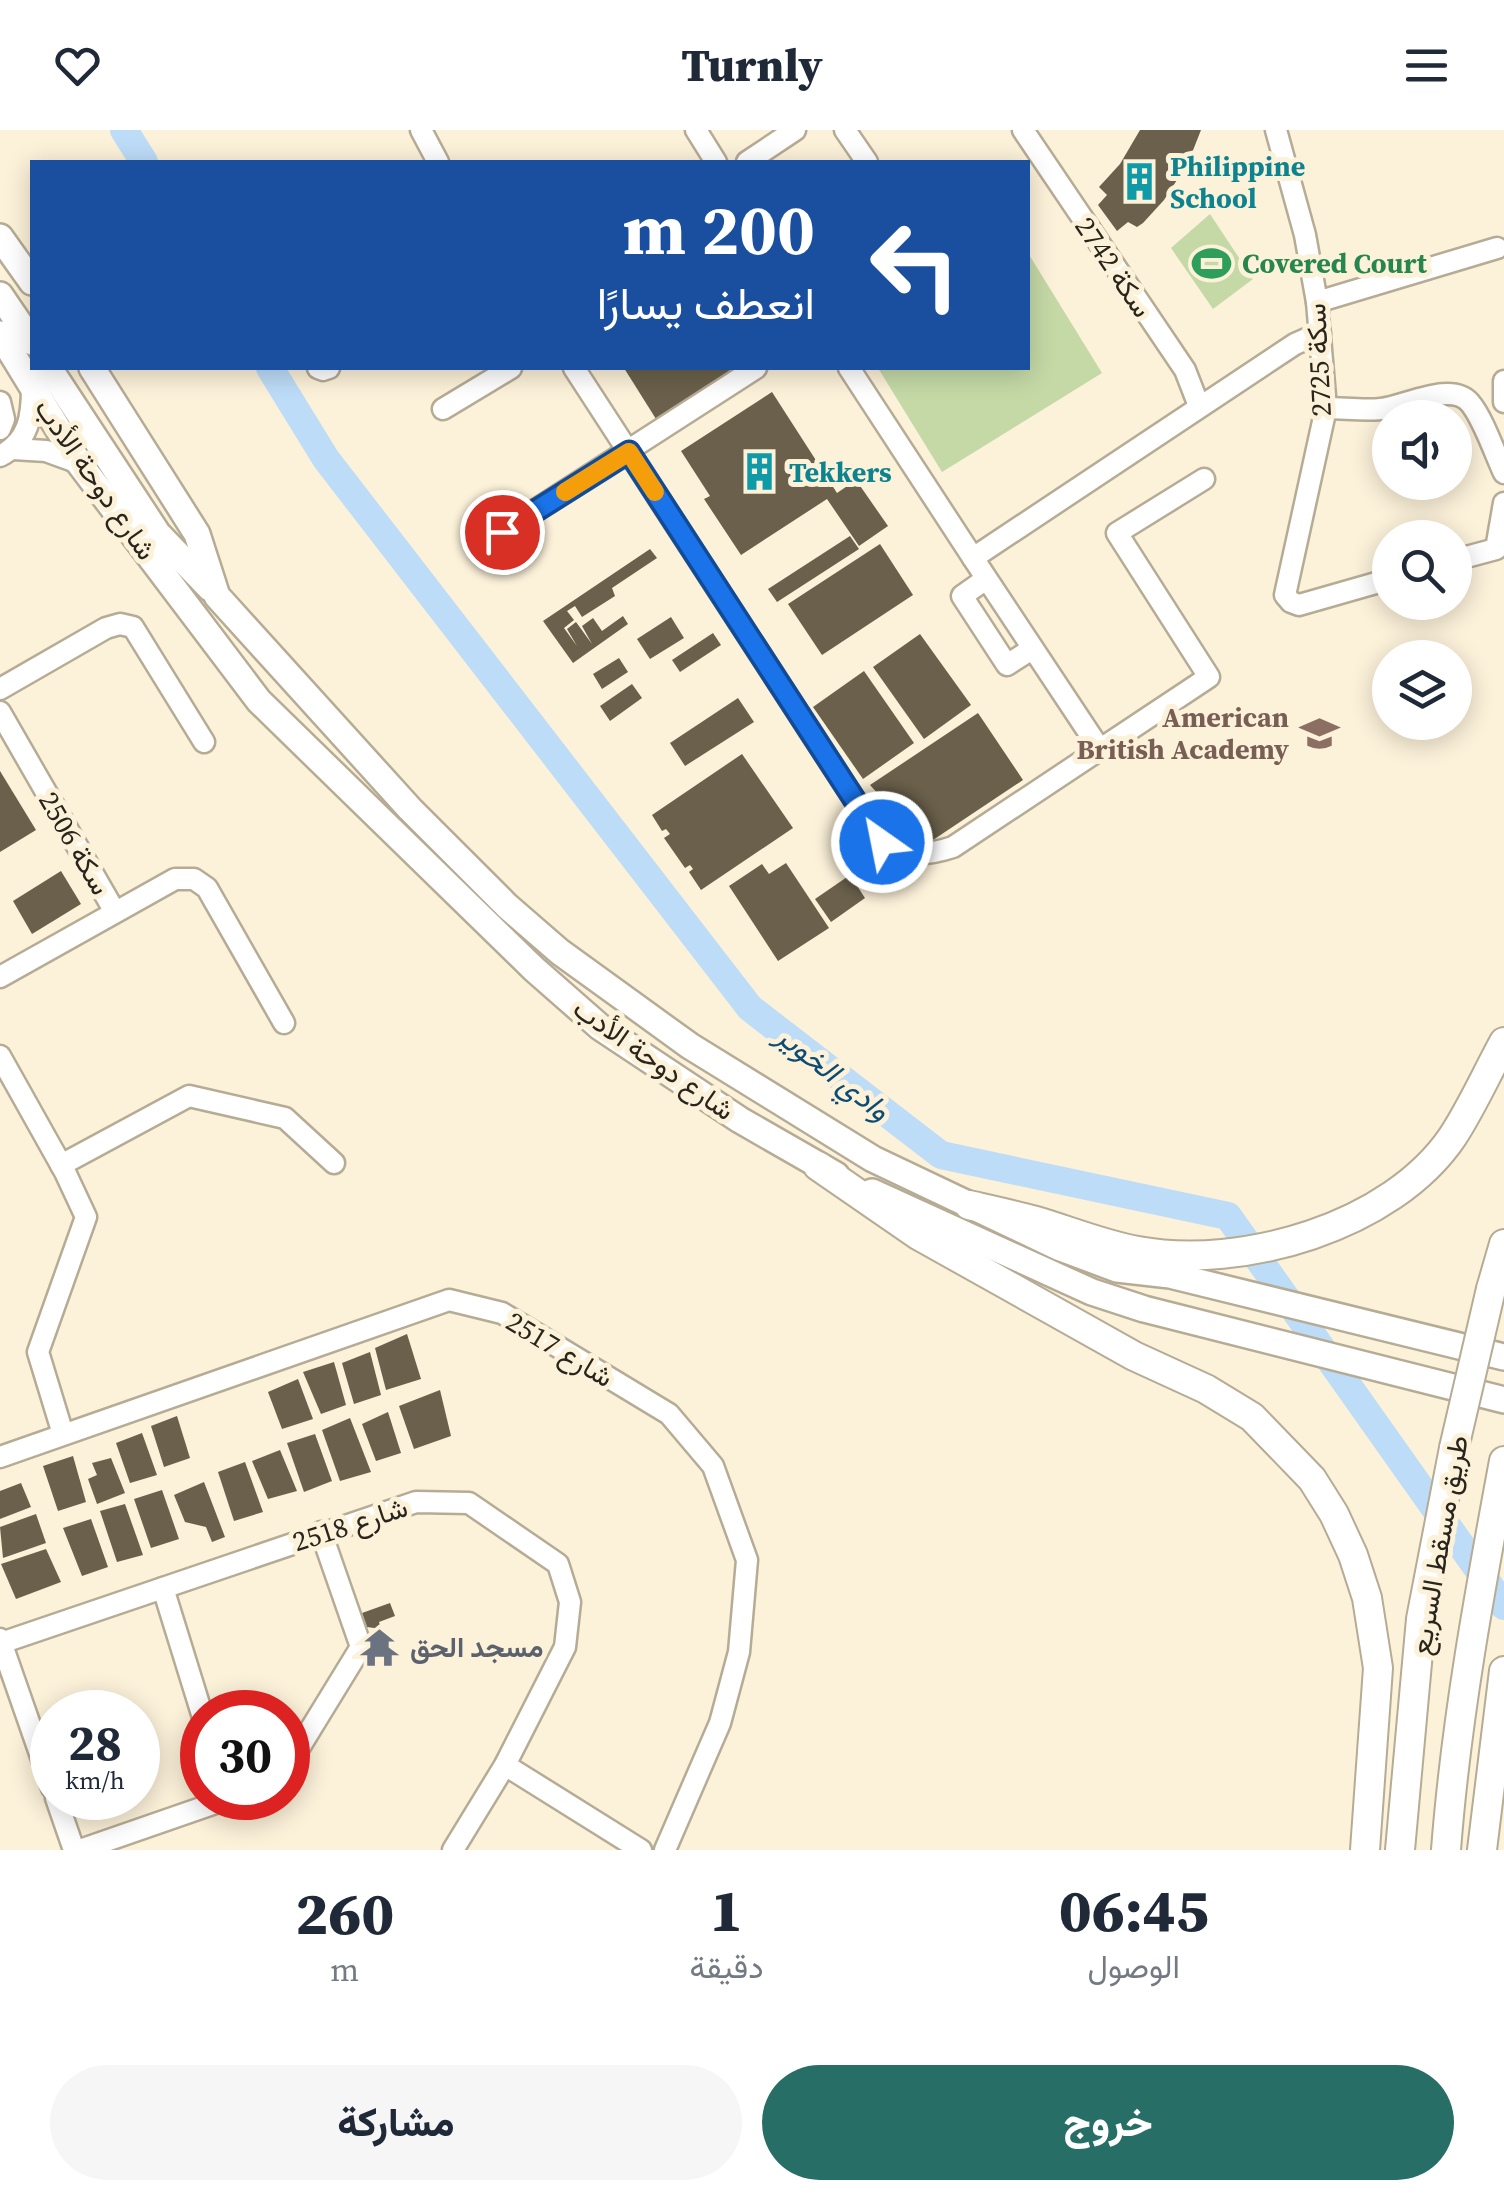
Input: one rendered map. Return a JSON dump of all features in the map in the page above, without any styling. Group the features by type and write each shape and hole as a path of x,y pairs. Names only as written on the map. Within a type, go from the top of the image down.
{"highway":[{"path":"969,1205 1037,1221 1109,1246 1173,1256 1234,1253 1328,1231 1414,1178 1434,1158 1453,1136 1504,1042"},
{"path":"818,1166 918,1235 1252,1416 1312,1479 1353,1555 1367,1598 1378,1668 1364,1850"},
{"name":"طريق مسقط السريع","path":"1400,1850 1421,1620 1454,1448 1504,1244"},
{"name":"طريق مسقط السريع","path":"1446,1850 1473,1632 1504,1462"},
{"path":"1482,1850 1504,1672"},
{"path":"1500,1850 1504,1816"}],"main road":[{"path":"0,237 30,279"},
{"path":"0,295 30,339"},
{"name":"شارع دوحة الأدب","path":"0,334 30,366"},
{"name":"شارع دوحة الأدب","path":"93,370 197,534 217,596 410,809 507,906 614,994 744,1082 873,1159 1058,1247 1117,1270 1170,1275 1504,1357"},
{"path":"40,377 158,534 217,596"},
{"name":"شارع دوحة الأدب","path":"40,377 79,463 258,702 509,945 600,1026 740,1120 818,1166 944,1228 1092,1292 1144,1309 1504,1400"}],"street":[{"path":"421,130 437,160"},
{"path":"696,130 715,160"},
{"path":"751,160 796,130"},
{"path":"845,130 866,160"},
{"name":"سكة 2742","path":"1023,130 1185,370 1199,406"},
{"name":"سكة 2725","path":"1276,130 1305,235 1317,302 1326,408 1284,590 1287,598 1299,605 1372,584"},
{"path":"1317,302 1497,248"},
{"path":"973,558 1199,406 1320,332"},
{"path":"443,408 507,370"},
{"path":"575,370 882,842 900,852 930,855 953,847 1209,678 1117,533 1204,478"},
{"path":"502,532 753,370"},
{"path":"850,370 1099,748"},
{"path":"6,452 25,436 40,377"},
{"path":"1504,381 1504,402"},
{"path":"1326,408 1379,409 1439,394 1457,394 1470,403 1504,473"},
{"path":"0,402 4,418 0,428"},
{"path":"6,452 46,450 79,463"},
{"path":"1472,555 1496,548 1504,503"},
{"path":"986,579 962,596 1007,665 1032,648"},
{"path":"0,689 106,628 120,624 134,627 204,742"},
{"name":"سكة 2506","path":"0,712 114,912 0,977"},
{"path":"114,912 175,880 194,879 207,888 284,1023"},
{"path":"0,1056 6,1080 61,1164 86,1217 38,1352 63,1434"},
{"path":"61,1164 188,1096 286,1118 334,1164"},
{"name":"2517 شارع","path":"0,1457 449,1300 502,1313 669,1414 713,1466 747,1560 738,1652 720,1723 665,1850"},
{"name":"2518 شارع","path":"30,1725 1,1641 416,1502 469,1504 558,1564 570,1602 566,1647 504,1765 453,1850"},
{"path":"310,1730 360,1647 322,1532"},
{"path":"163,1588 195,1690"},
{"path":"504,1765 642,1850"},
{"path":"65,1820 77,1850 180,1815"}],"green space":[{"name":"Covered Court","path":"1210,214 1253,279 1213,309 1171,248"},
{"path":"1030,256 1102,373 942,472 879,370 1030,370"}],"building":[{"name":"Philippine School","path":"1140,130 1201,130 1188,163 1164,200 1137,227 1128,222 1117,231 1098,205 1107,195 1099,187 1120,164"},
{"path":"625,370 734,370 656,419"},
{"name":"Tekkers","path":"772,392 837,493 856,480 888,526 859,546 827,499 741,555 704,499 710,496 681,451"},
{"path":"850,536 859,549 777,602 768,589"},
{"path":"880,544 913,595 822,655 788,604"},
{"path":"650,549 657,558 612,588 615,596 582,617 575,606 567,611 574,620 564,628 577,646 567,629 576,622 592,644 582,626 593,618 602,631 623,616 628,624 573,663 543,621"},
{"path":"671,617 684,638 650,659 637,639"},
{"path":"713,633 721,645 680,672 672,660"},
{"path":"920,634 971,705 924,739 873,667"},
{"path":"619,658 628,672 602,689 593,674"},
{"path":"864,671 914,743 863,779 813,707"},
{"path":"632,684 642,698 610,721 600,706"},
{"path":"738,698 754,722 685,766 670,743"},
{"path":"978,713 1023,780 915,852 902,826 899,829 885,809 889,806 870,785"},
{"path":"742,754 793,828 701,890 689,872 693,869 690,865 685,868 664,838 670,834 666,829 662,831 652,815"},
{"path":"0,771 36,830 0,852"},
{"path":"786,863 829,928 778,961 729,886 762,864 769,874"},
{"path":"61,871 81,904 32,934 13,901"},
{"path":"850,875 865,898 831,922 815,899"},
{"path":"407,1334 421,1379 386,1390 375,1348"},
{"path":"370,1352 381,1395 354,1404 342,1363"},
{"path":"334,1362 346,1405 321,1414 303,1372"},
{"path":"298,1379 313,1419 282,1429 268,1392"},
{"path":"440,1390 451,1436 414,1449 399,1406"},
{"path":"388,1412 401,1453 376,1461 362,1424"},
{"path":"177,1416 190,1458 164,1467 151,1426"},
{"path":"350,1418 371,1472 340,1481 322,1430"},
{"path":"142,1433 157,1475 130,1483 116,1443"},
{"path":"315,1434 332,1481 304,1492 287,1443"},
{"path":"280,1450 297,1491 268,1499 252,1461"},
{"path":"73,1456 86,1502 58,1511 43,1466"},
{"path":"111,1458 125,1493 97,1504 88,1479 97,1475 92,1463"},
{"path":"245,1462 263,1512 234,1521 218,1472"},
{"path":"204,1482 225,1537 212,1542 206,1527 185,1522 174,1495"},
{"path":"21,1483 31,1507 0,1519 0,1491"},
{"path":"162,1490 179,1539 151,1548 134,1499"},
{"path":"125,1504 143,1555 117,1562 100,1511"},
{"path":"36,1514 46,1543 3,1558 0,1527"},
{"path":"91,1519 108,1567 82,1576 63,1528"},
{"path":"46,1549 61,1582 16,1599 1,1564"},
{"path":"390,1603 395,1616 379,1622 381,1629 367,1627 362,1613"}],"waterway":[{"name":"وادي الخوير","path":"124,130 143,160"},
{"name":"وادي الخوير","path":"271,370 326,459 750,1008 941,1155 1228,1216 1504,1606"}],"slow traffic":[{"path":"565,492 629,452 655,492"}],"place":[{"name":"Philippine School","path":"1140,182"},
{"name":"Covered Court","path":"1212,263"},
{"name":"Tekkers","path":"759,472"},
{"name":"American British Academy","path":"1319,733"},
{"name":"مسجد الحق","path":"380,1647"}],"route":[{"path":"502,532 629,452 882,842"}]}
